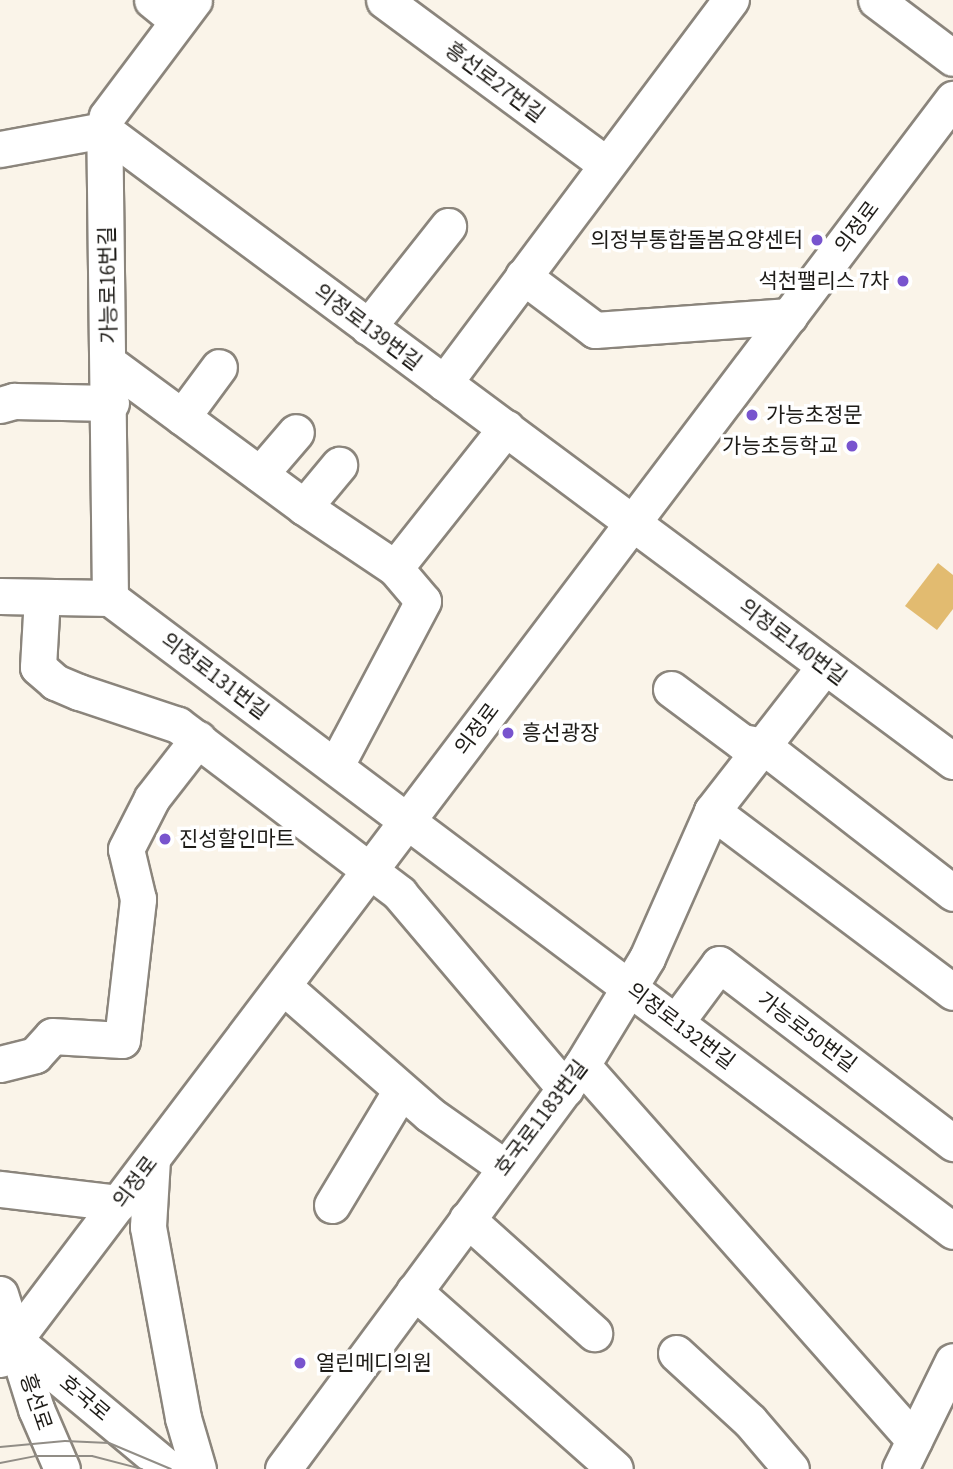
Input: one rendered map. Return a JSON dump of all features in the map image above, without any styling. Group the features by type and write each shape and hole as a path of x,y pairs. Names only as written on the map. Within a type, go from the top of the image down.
{"street":[{"name":"흥선로27번길","path":"384,0 606,164"},
{"path":"444,383 731,0"},
{"path":"876,0 953,58"},
{"name":"가능로16번길","path":"110,598 110,402 104,130 107,116 175,7"},
{"name":"의정로","path":"5,1343 152,1160 953,99"},
{"path":"0,149 104,130"},
{"name":"의정로139번길","path":"104,130 633,522"},
{"path":"368,327 448,226"},
{"path":"523,276 595,330 789,316"},
{"path":"109,363 304,508 395,568 423,601 335,765"},
{"path":"182,417 219,367"},
{"path":"0,405 14,401 110,402"},
{"path":"395,568 506,428"},
{"path":"260,474 296,432"},
{"path":"304,508 339,465"},
{"name":"의정로140번길","path":"633,522 953,761"},
{"path":"0,596 110,598"},
{"path":"42,597 38,667 55,682 178,725 399,893 573,1077 907,1454 953,1361"},
{"name":"의정로131번길","path":"110,598 408,820"},
{"name":"호국로1183번길","path":"283,1469 573,1077 630,988 712,811 825,666"},
{"path":"671,689 742,742 762,746 953,893"},
{"path":"0,1064 35,1055 52,1036 122,1040 138,900 126,849 152,798 198,739"},
{"path":"712,811 953,992"},
{"name":"의정로132번길","path":"408,820 953,1231"},
{"name":"가능로50번길","path":"676,1022 719,964 953,1143"},
{"path":"283,986 401,1090 504,1167"},
{"path":"332,1205 401,1090"},
{"path":"152,1160 148,1227 183,1418 198,1469"},
{"path":"0,1189 119,1203"},
{"path":"467,1219 594,1334"},
{"path":"414,1291 615,1469"},
{"name":"흥선로","path":"0,1294 5,1343 62,1469"},
{"name":"호국로","path":"5,1343 169,1469"},
{"path":"676,1353 750,1422 791,1469"}],"shaded area":[{"path":"938,563 953,575 953,609 937,630 905,606"}],"tram line":[{"path":"0,1447 65,1441 109,1443 171,1469"},
{"path":"0,1463 35,1456 92,1456 142,1469"}],"place":[{"name":"의정부통합돌봄요양센터","path":"817,240"},
{"name":"석천팰리스 7차","path":"903,281"},
{"name":"가능초정문","path":"752,415"},
{"name":"가능초등학교","path":"852,446"},
{"name":"흥선광장","path":"508,733"},
{"name":"진성할인마트","path":"165,839"},
{"name":"열린메디의원","path":"300,1363"}]}
